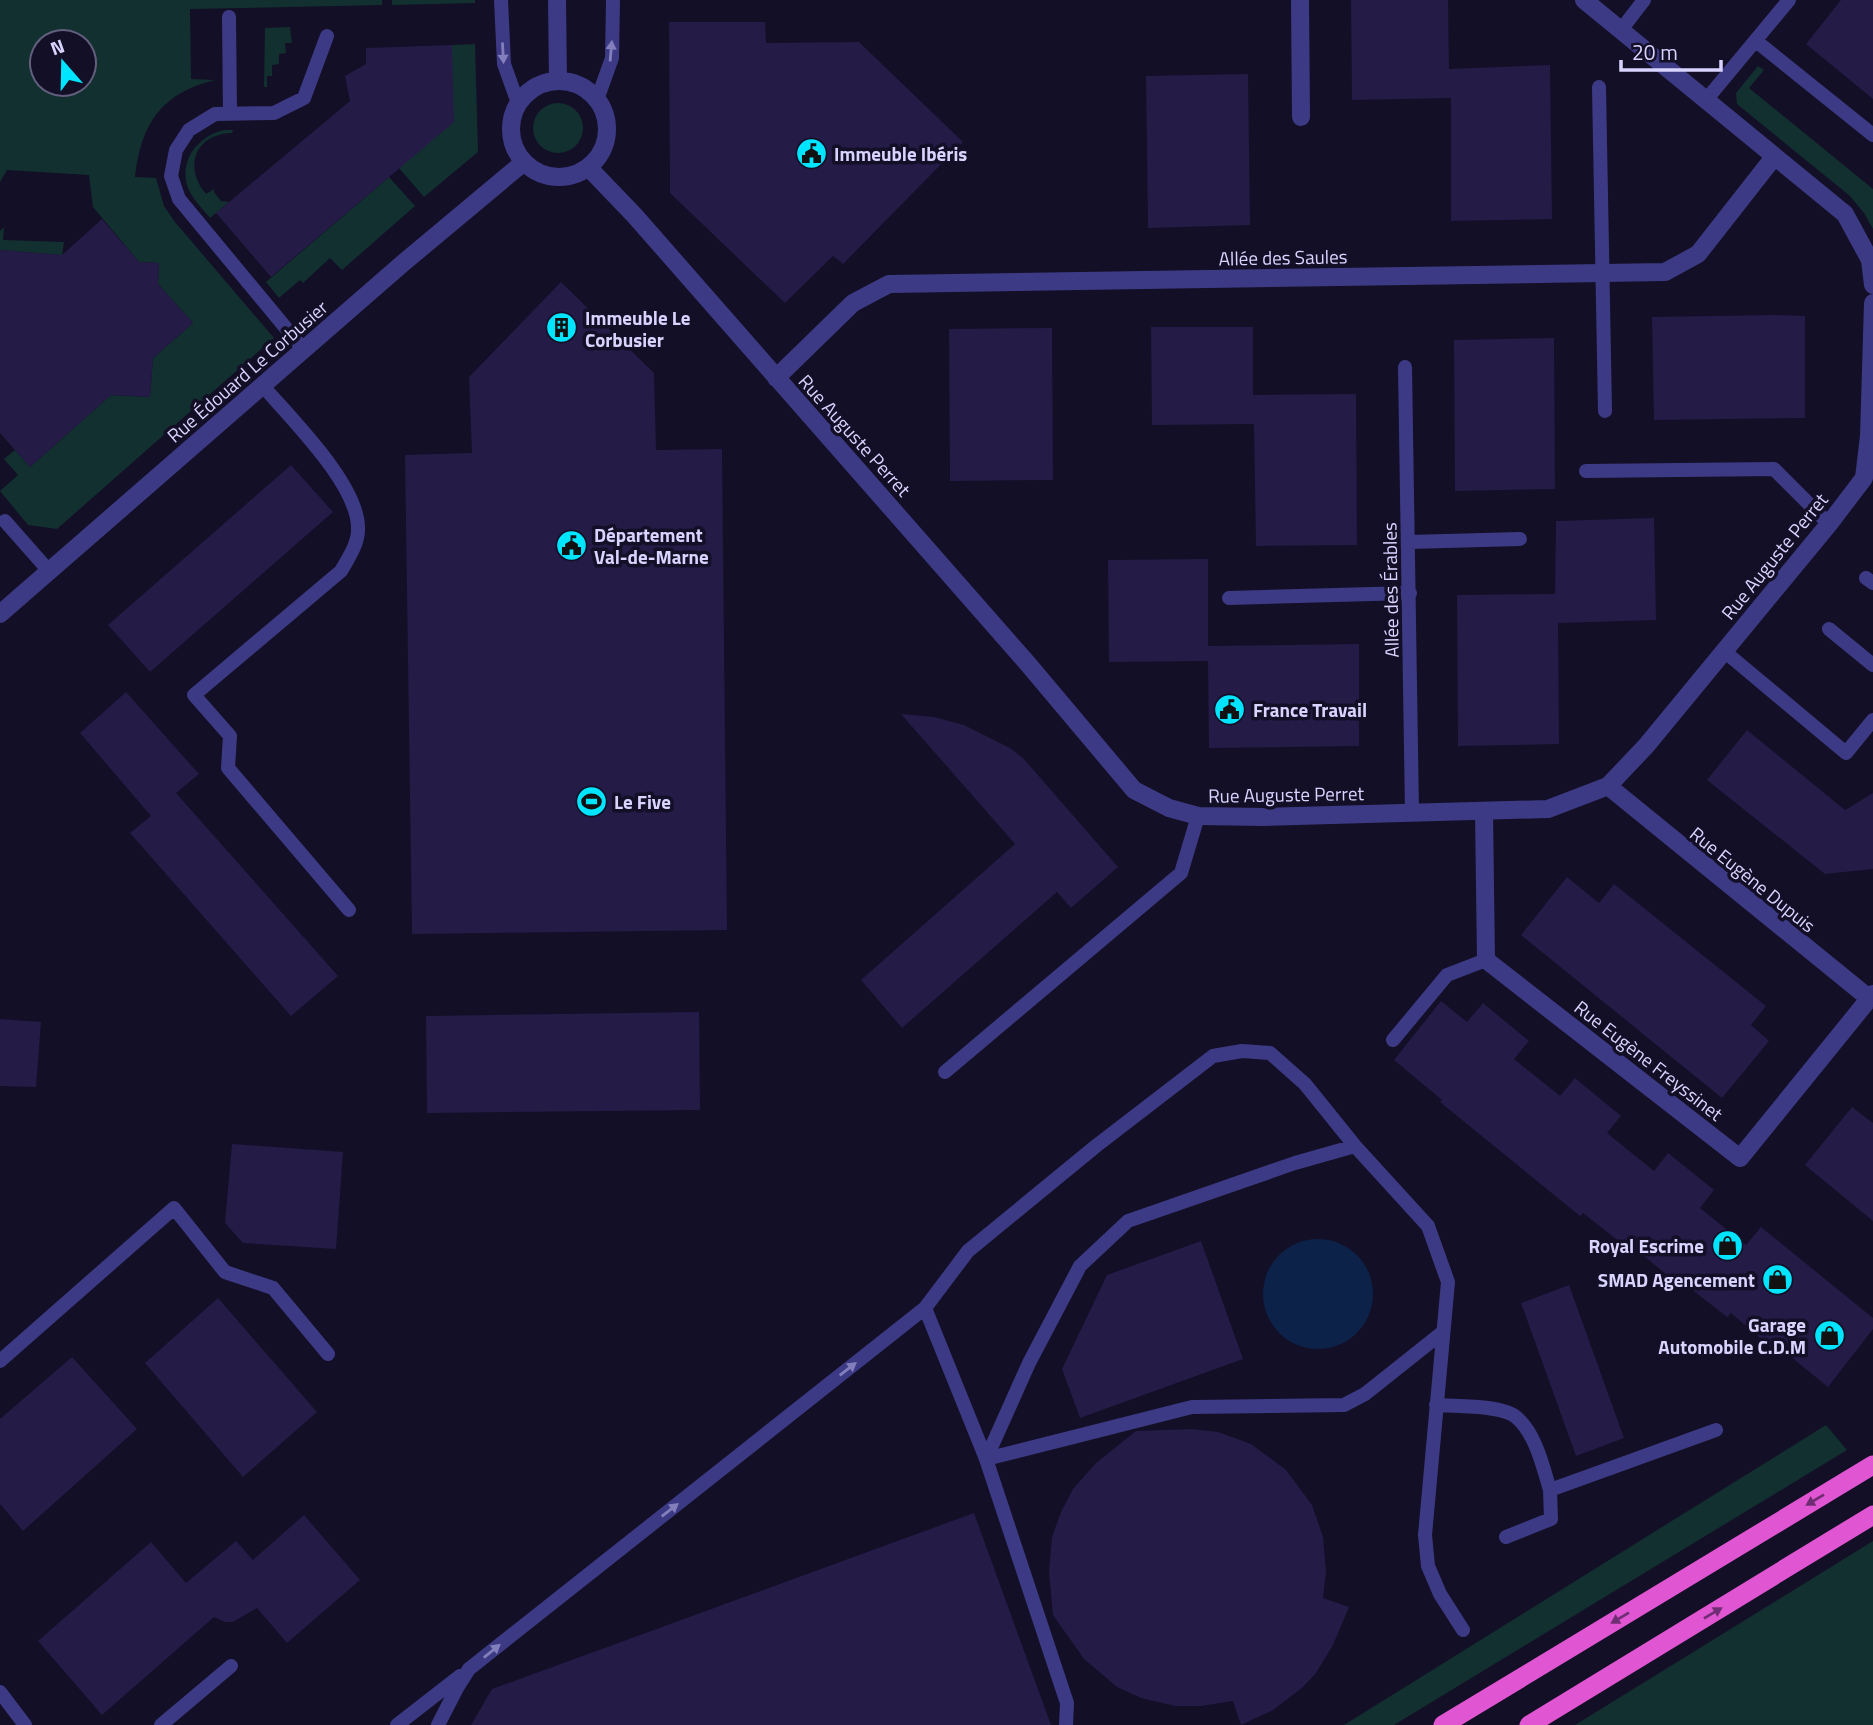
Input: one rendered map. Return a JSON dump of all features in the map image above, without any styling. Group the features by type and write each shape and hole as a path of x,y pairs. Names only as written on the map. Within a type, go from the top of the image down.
{"highway":[{"path":"1443,1725 1873,1465"},
{"path":"1529,1725 1873,1515"}],"street":[{"path":"557,0 558,81"},
{"path":"1300,0 1301,117"},
{"path":"1584,0 1845,214 1870,260 1873,285"},
{"path":"558,81 580,86 597,100 604,113 607,128 605,143 588,167 576,174 562,177 535,171 524,162 515,149 511,134 512,118 518,103 528,92 543,83 558,81"},
{"name":"Allée des Saules","path":"776,378 853,303 889,284 1665,272 1698,254 1774,157"},
{"name":"Rue Édouard Le Corbusier","path":"0,614 480,197 524,162"},
{"name":"Rue Auguste Perret","path":"588,167 635,216 1010,643 1134,790 1168,808 1198,816 1264,817 1548,809 1608,786 1646,746 1868,480 1873,303"},
{"name":"Rue Eugène Dupuis","path":"1608,786 1872,998"},
{"path":"1484,812 1486,960"},
{"name":"Rue Eugène Freyssinet","path":"1486,960 1740,1158 1872,998"}],"lane":[{"path":"502,0 504,64 518,103"},
{"path":"597,100 612,58 612,0"},
{"path":"1621,30 1644,0"},
{"path":"1706,100 1789,0"},
{"path":"229,17 230,113"},
{"path":"304,350 179,200 171,176 176,150 189,130 215,114 274,113 304,98 327,36"},
{"path":"1756,41 1873,135"},
{"path":"1599,87 1605,411"},
{"name":"Allée des Érables","path":"1405,367 1412,813"},
{"path":"263,386 345,485 356,509 359,528 354,549 341,571 194,695 230,736 228,768 349,910"},
{"path":"1586,471 1774,469 1829,524"},
{"path":"5,521 49,571"},
{"path":"1409,542 1520,539"},
{"path":"1229,598 1410,593"},
{"path":"1829,629 1873,665"},
{"path":"1724,651 1846,752 1873,720"},
{"path":"945,1072 1181,873 1198,816"},
{"path":"1393,1040 1447,975 1486,960"},
{"path":"397,1725 925,1308 968,1251 1096,1146 1213,1056 1242,1051 1270,1053 1305,1084 1354,1146 1429,1226 1448,1282 1425,1535 1428,1566 1440,1594 1463,1630"},
{"path":"986,1459 1029,1363 1080,1266 1128,1221 1295,1163 1354,1146"},
{"path":"0,1361 174,1208 225,1272 273,1288 328,1354"},
{"path":"925,1308 986,1459 1067,1703 1066,1725"},
{"path":"986,1459 1192,1407 1344,1405 1365,1394 1443,1332"},
{"path":"1436,1405 1489,1408 1516,1416 1536,1444 1550,1490 1551,1519 1506,1537"},
{"path":"1550,1490 1716,1430"},
{"path":"161,1725 231,1666"},
{"path":"438,1725 470,1669"},
{"path":"0,1692 25,1725"}],"green space":[{"path":"0,0 382,0 382,5 190,9 191,79 215,80 181,93 157,114 142,141 135,177 156,178 164,206 175,222 274,338 57,529 28,525 0,491 18,475 4,459 15,450 30,467 111,395 150,397 153,358 193,323 158,284 159,263 139,262 93,207 89,175 7,170 0,182"},
{"path":"392,0 475,0 475,3 392,5"},
{"path":"290,27 292,43 285,43 286,53 279,54 279,64 272,65 272,76 267,76 267,87 264,87 265,28"},
{"path":"475,44 478,152 424,197 399,168 452,45"},
{"path":"1758,66 1764,70 1749,88 1873,189 1873,229 1850,196 1737,104 1736,93"},
{"path":"558,103 575,111 583,128 575,145 558,153 541,145 533,128 541,111"},
{"path":"224,130 233,130 232,133 209,139 196,154 194,163 199,184 206,194 214,189 221,201 229,202 210,218 189,190 186,166 199,143"},
{"path":"389,177 415,206 342,270 330,258 303,283 300,280 279,298 266,282"},
{"path":"4,227 3,240 64,242 62,255 0,250 0,231"},
{"path":"1826,1425 1847,1450 1394,1725 1344,1725"},
{"path":"1873,1541 1873,1725 1575,1725"}],"water":[{"path":"1318,1239 1339,1244 1357,1255 1368,1273 1373,1294 1368,1315 1357,1333 1339,1344 1318,1349 1297,1344 1279,1333 1268,1315 1263,1294 1268,1273 1279,1255 1297,1244"}],"building":[{"path":"1351,0 1448,0 1449,69 1550,65 1552,219 1451,221 1451,98 1352,100"},
{"path":"1841,0 1873,0 1873,99 1806,44"},
{"name":"Immeuble Ibéris","path":"669,22 765,22 766,43 859,42 963,142 843,264 833,256 785,303 670,193"},
{"path":"452,45 454,122 271,277 216,213 350,101 345,76 366,64 366,48"},
{"path":"1248,74 1250,225 1148,228 1146,76"},
{"path":"102,219 139,262 159,263 158,284 193,323 153,358 150,397 111,395 30,467 0,433 0,250 62,255"},
{"path":"561,282 654,373 656,450 722,449 727,930 412,934 405,455 472,453 469,377"},
{"path":"1805,316 1805,418 1654,420 1652,317"},
{"path":"1151,327 1253,327 1253,395 1356,394 1357,545 1256,546 1254,424 1152,425"},
{"path":"1052,328 1053,480 950,481 949,329"},
{"path":"1554,338 1555,489 1455,491 1454,340"},
{"path":"291,465 333,512 150,672 108,625"},
{"path":"1654,518 1656,620 1558,623 1559,744 1458,746 1457,595 1555,594 1556,521"},
{"path":"1208,559 1208,646 1359,644 1359,746 1209,748 1208,661 1109,662 1108,560"},
{"path":"126,692 199,774 176,793 338,976 291,1016 130,833 151,816 80,733"},
{"path":"901,714 934,717 964,725 1010,748 1023,758 1118,867 1071,908 1057,892 902,1028 861,980 1015,844"},
{"path":"1747,730 1845,810 1873,793 1873,869 1825,874 1707,780"},
{"path":"1567,877 1599,903 1614,884 1766,1006 1751,1025 1769,1041 1722,1098 1521,935"},
{"path":"1441,1001 1467,1022 1483,1003 1529,1041 1514,1059 1560,1096 1575,1078 1621,1116 1607,1133 1654,1171 1668,1153 1714,1190 1700,1208 1746,1245 1761,1227 1873,1318 1873,1329 1828,1387 1780,1348 1776,1352 1731,1313 1727,1317 1681,1281 1678,1284 1633,1247 1630,1250 1583,1213 1580,1216 1440,1102 1442,1100 1394,1060"},
{"path":"699,1012 700,1110 427,1113 426,1016"},
{"path":"0,1019 41,1022 36,1087 0,1086"},
{"path":"1852,1107 1873,1123 1873,1221 1805,1165"},
{"path":"232,1144 343,1152 336,1249 243,1243 225,1223"},
{"path":"1201,1241 1243,1359 1080,1418 1062,1369 1107,1275"},
{"path":"1569,1285 1624,1438 1576,1456 1521,1303"},
{"path":"218,1298 317,1412 243,1477 145,1363"},
{"path":"72,1357 137,1429 23,1531 0,1504 0,1419"},
{"path":"1192,1429 1218,1432 1251,1444 1286,1470 1312,1505 1323,1537 1326,1572 1323,1598 1349,1607 1333,1645 1316,1673 1303,1687 1273,1710 1241,1725 1233,1701 1201,1706 1175,1706 1141,1698 1117,1687 1084,1659 1053,1615 1049,1572 1052,1537 1073,1489 1096,1463 1136,1431"},
{"path":"974,1513 1051,1725 471,1725 492,1689"},
{"path":"304,1515 360,1580 287,1643 257,1608 233,1622 214,1617 102,1715 38,1641 151,1542 186,1583 236,1541 253,1560"}],"place":[{"name":"Immeuble Ibéris","path":"811,153"},
{"name":"Immeuble Le Corbusier","path":"562,328"},
{"name":"Département Val-de-Marne","path":"571,545"},
{"name":"France Travail","path":"1230,709"},
{"name":"Le Five","path":"591,801"},
{"name":"Royal Escrime","path":"1727,1245"},
{"name":"SMAD Agencement","path":"1778,1279"},
{"name":"Garage Automobile C.D.M","path":"1829,1335"}]}
